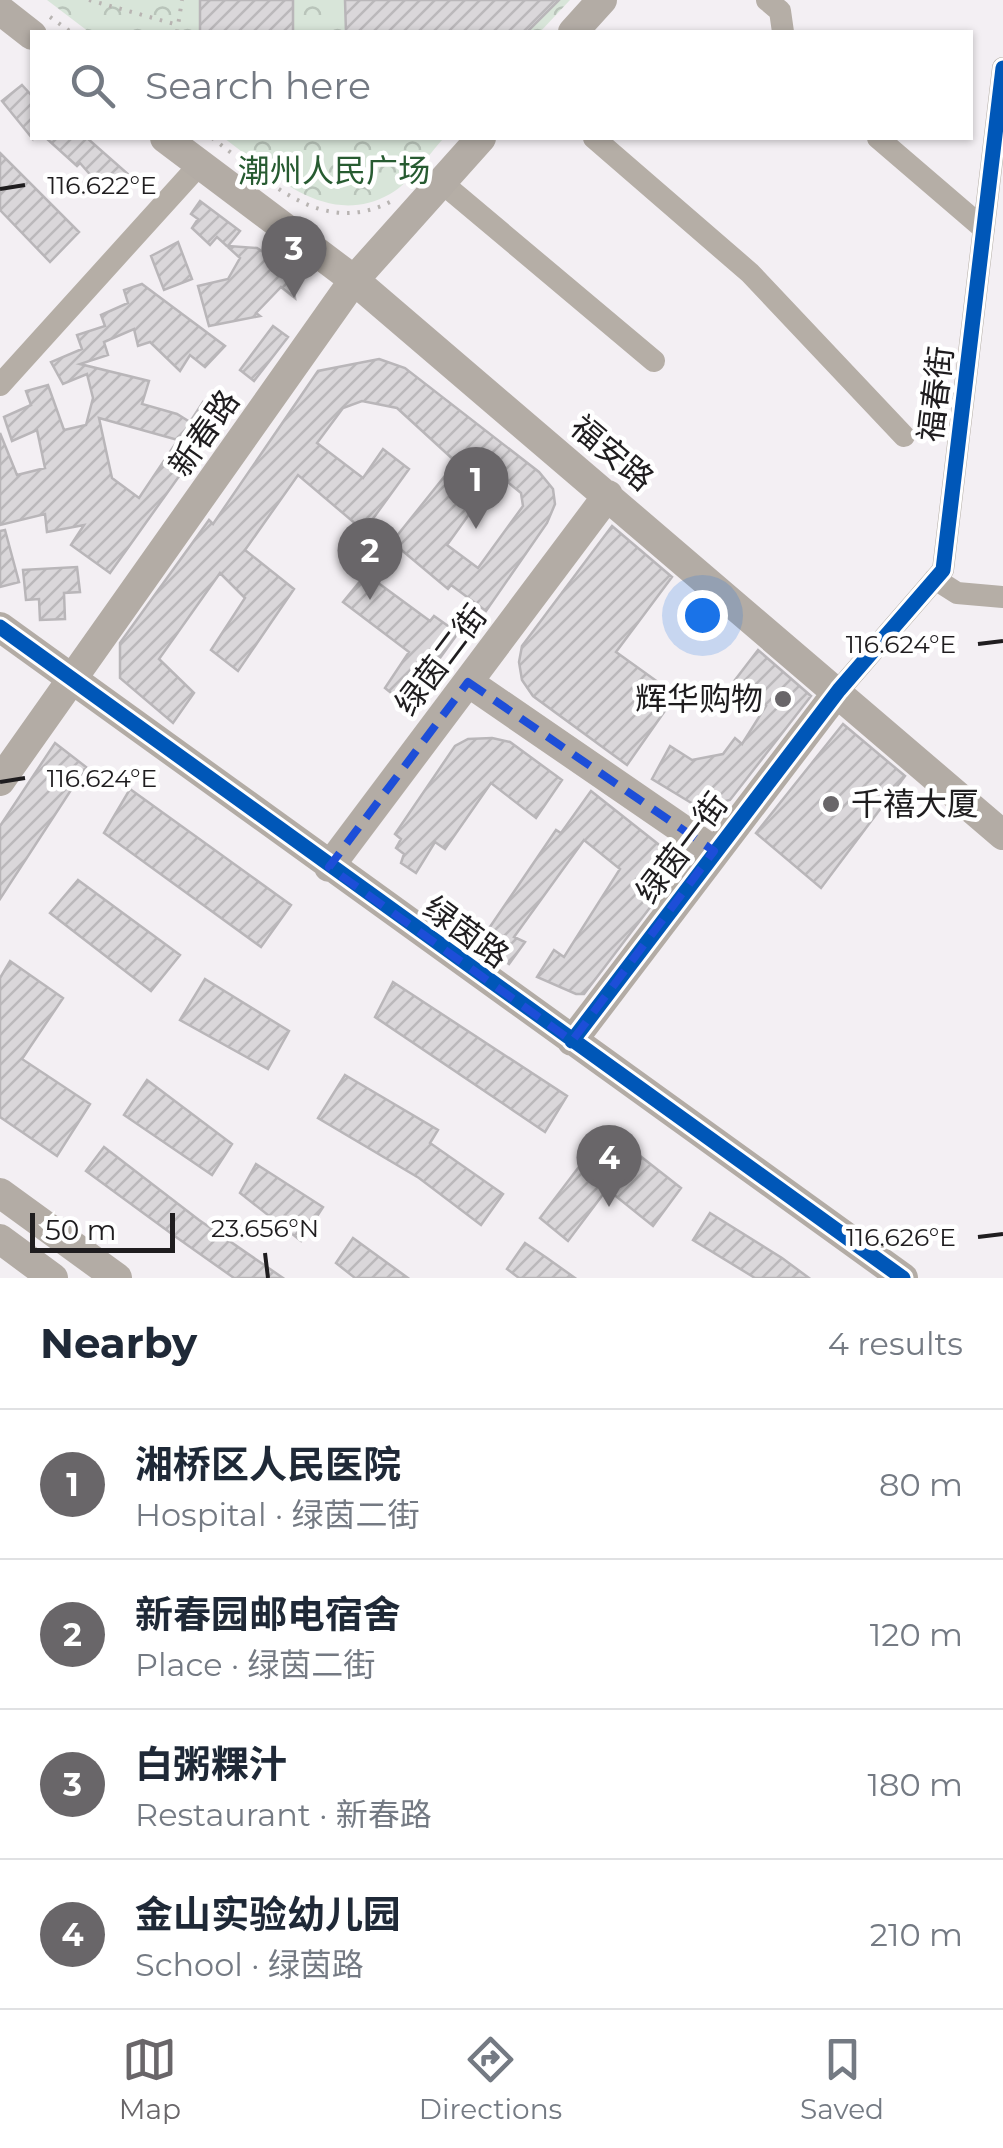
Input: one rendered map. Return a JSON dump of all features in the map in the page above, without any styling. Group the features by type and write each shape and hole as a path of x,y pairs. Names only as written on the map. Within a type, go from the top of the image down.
{"street":[{"path":"575,30 602,0"},
{"path":"767,0 780,11 783,30"},
{"path":"0,10 30,33"},
{"name":"福春街","path":"840,690 943,570 1003,68"},
{"name":"福安路","path":"172,140 206,151 840,690 1003,835"},
{"name":"新春路","path":"0,781 354,280 478,140"},
{"path":"596,140 750,273 904,436"},
{"path":"880,140 984,230"},
{"path":"0,385 206,151"},
{"path":"441,182 654,360"},
{"name":"绿茵二街","path":"329,866 608,496"},
{"path":"936,578 957,593 1003,597"},
{"name":"绿茵路","path":"0,627 71,682 903,1278"},
{"path":"468,682 714,851"},
{"name":"绿茵一街","path":"572,1041 840,690"},
{"path":"0,1193 117,1278"},
{"path":"0,1240 53,1278"}],"path":[{"path":"89,0 178,25"},
{"path":"177,30 182,0"},
{"path":"206,151 304,206 330,214 355,213 398,197"}],"highlighted area":[{"path":"468,682 714,851 572,1041 329,867"}],"green space":[{"path":"47,0 570,0 542,30 86,30"},
{"name":"潮州人民广场","path":"227,140 442,140 397,189 366,203 322,201 280,181"}],"building":[{"path":"200,0 293,0 293,30 200,30"},
{"path":"345,0 559,0 529,30 346,30"},
{"path":"22,85 30,94 30,136 2,101"},
{"path":"48,140 89,140 129,175 108,195 80,163 77,166"},
{"path":"0,153 79,232 50,262 0,210"},
{"path":"200,201 240,231 228,246 257,248 291,270 295,298 281,287 256,313 260,316 209,326 198,286 228,279 240,258 217,237 210,245 192,228 198,219 191,214"},
{"path":"178,242 192,279 164,290 151,256"},
{"path":"142,284 225,346 205,367 190,355 180,371 150,342 138,346 134,329 104,342 108,355 80,364 149,381 142,404 190,422 203,402 222,416 110,573 71,545 84,525 47,532 45,514 0,525 0,433 17,475 45,468 37,430 12,441 4,417 31,405 26,391 48,385 64,430 86,425 93,398 87,374 63,384 51,362 82,349 77,335 105,326 101,315 128,303 124,290","holes":["99,418 178,440 139,498 112,478"]},
{"path":"273,326 288,337 254,381 240,370"},
{"path":"379,359 405,368 539,472 553,489 555,504 547,523 486,611 451,585 448,589 392,542 456,462 397,408 362,401 343,408 317,443 363,478 383,449 409,469 364,531 298,475 245,550 294,589 238,671 211,650 245,598 220,573 159,659 194,693 173,723 120,678 120,643 209,520 213,524 318,371","holes":["498,474 521,493 523,506 478,568 447,545"]},
{"path":"612,526 672,577 616,652 676,695 627,765 533,696 522,680 519,662 522,646"},
{"path":"5,530 19,582 0,587 0,531"},
{"path":"77,567 80,592 64,593 65,619 40,620 39,599 26,600 23,570"},
{"path":"366,574 430,621 434,616 458,633 406,705 385,688 409,652 343,602"},
{"path":"758,650 811,696 730,800 698,807 652,779 670,746 692,760 723,754 735,738 742,744 766,706 732,684"},
{"name":"千禧大厦","path":"843,724 905,776 821,888 756,833"},
{"path":"468,739 510,742 562,780 536,818 491,783 445,849 435,842 416,873 401,863 404,854 396,848 401,839 395,834 455,746"},
{"path":"55,743 86,767 0,899 0,826"},
{"path":"130,789 291,905 261,947 104,833"},
{"path":"591,791 658,844 666,854 671,880 584,994 576,994 537,977 554,950 564,957 620,869 584,840 514,937 525,942 509,964 479,943 556,830 561,833"},
{"path":"78,880 180,955 151,991 50,913"},
{"path":"10,961 63,998 22,1059 90,1104 57,1156 0,1117 0,978"},
{"path":"205,979 289,1031 268,1069 180,1020"},
{"path":"393,982 567,1096 545,1132 375,1017"},
{"path":"345,1075 438,1130 430,1143 503,1194 481,1225 419,1178 318,1118"},
{"path":"147,1080 232,1144 212,1175 124,1115"},
{"path":"607,1130 681,1188 653,1226 607,1189 568,1241 540,1218"},
{"path":"104,1147 283,1278 234,1278 176,1237 86,1171"},
{"path":"256,1164 323,1207 301,1241 240,1193"},
{"path":"710,1213 809,1278 755,1278 693,1240"},
{"path":"353,1238 408,1278 355,1278 336,1263"},
{"path":"525,1243 575,1278 519,1278 507,1269"}],"cycle path":[{"path":"572,1041 839,690 943,570 1003,68"},
{"path":"0,627 903,1278"}],"place":[{"name":"白粥粿汁","path":"294,298"},
{"name":"湘桥区人民医院","path":"476,529"},
{"name":"新春园邮电宿舍","path":"370,600"},
{"name":"辉华购物","path":"783,699"},
{"name":"千禧大厦","path":"831,804"},
{"name":"金山实验幼儿园","path":"609,1207"}]}
